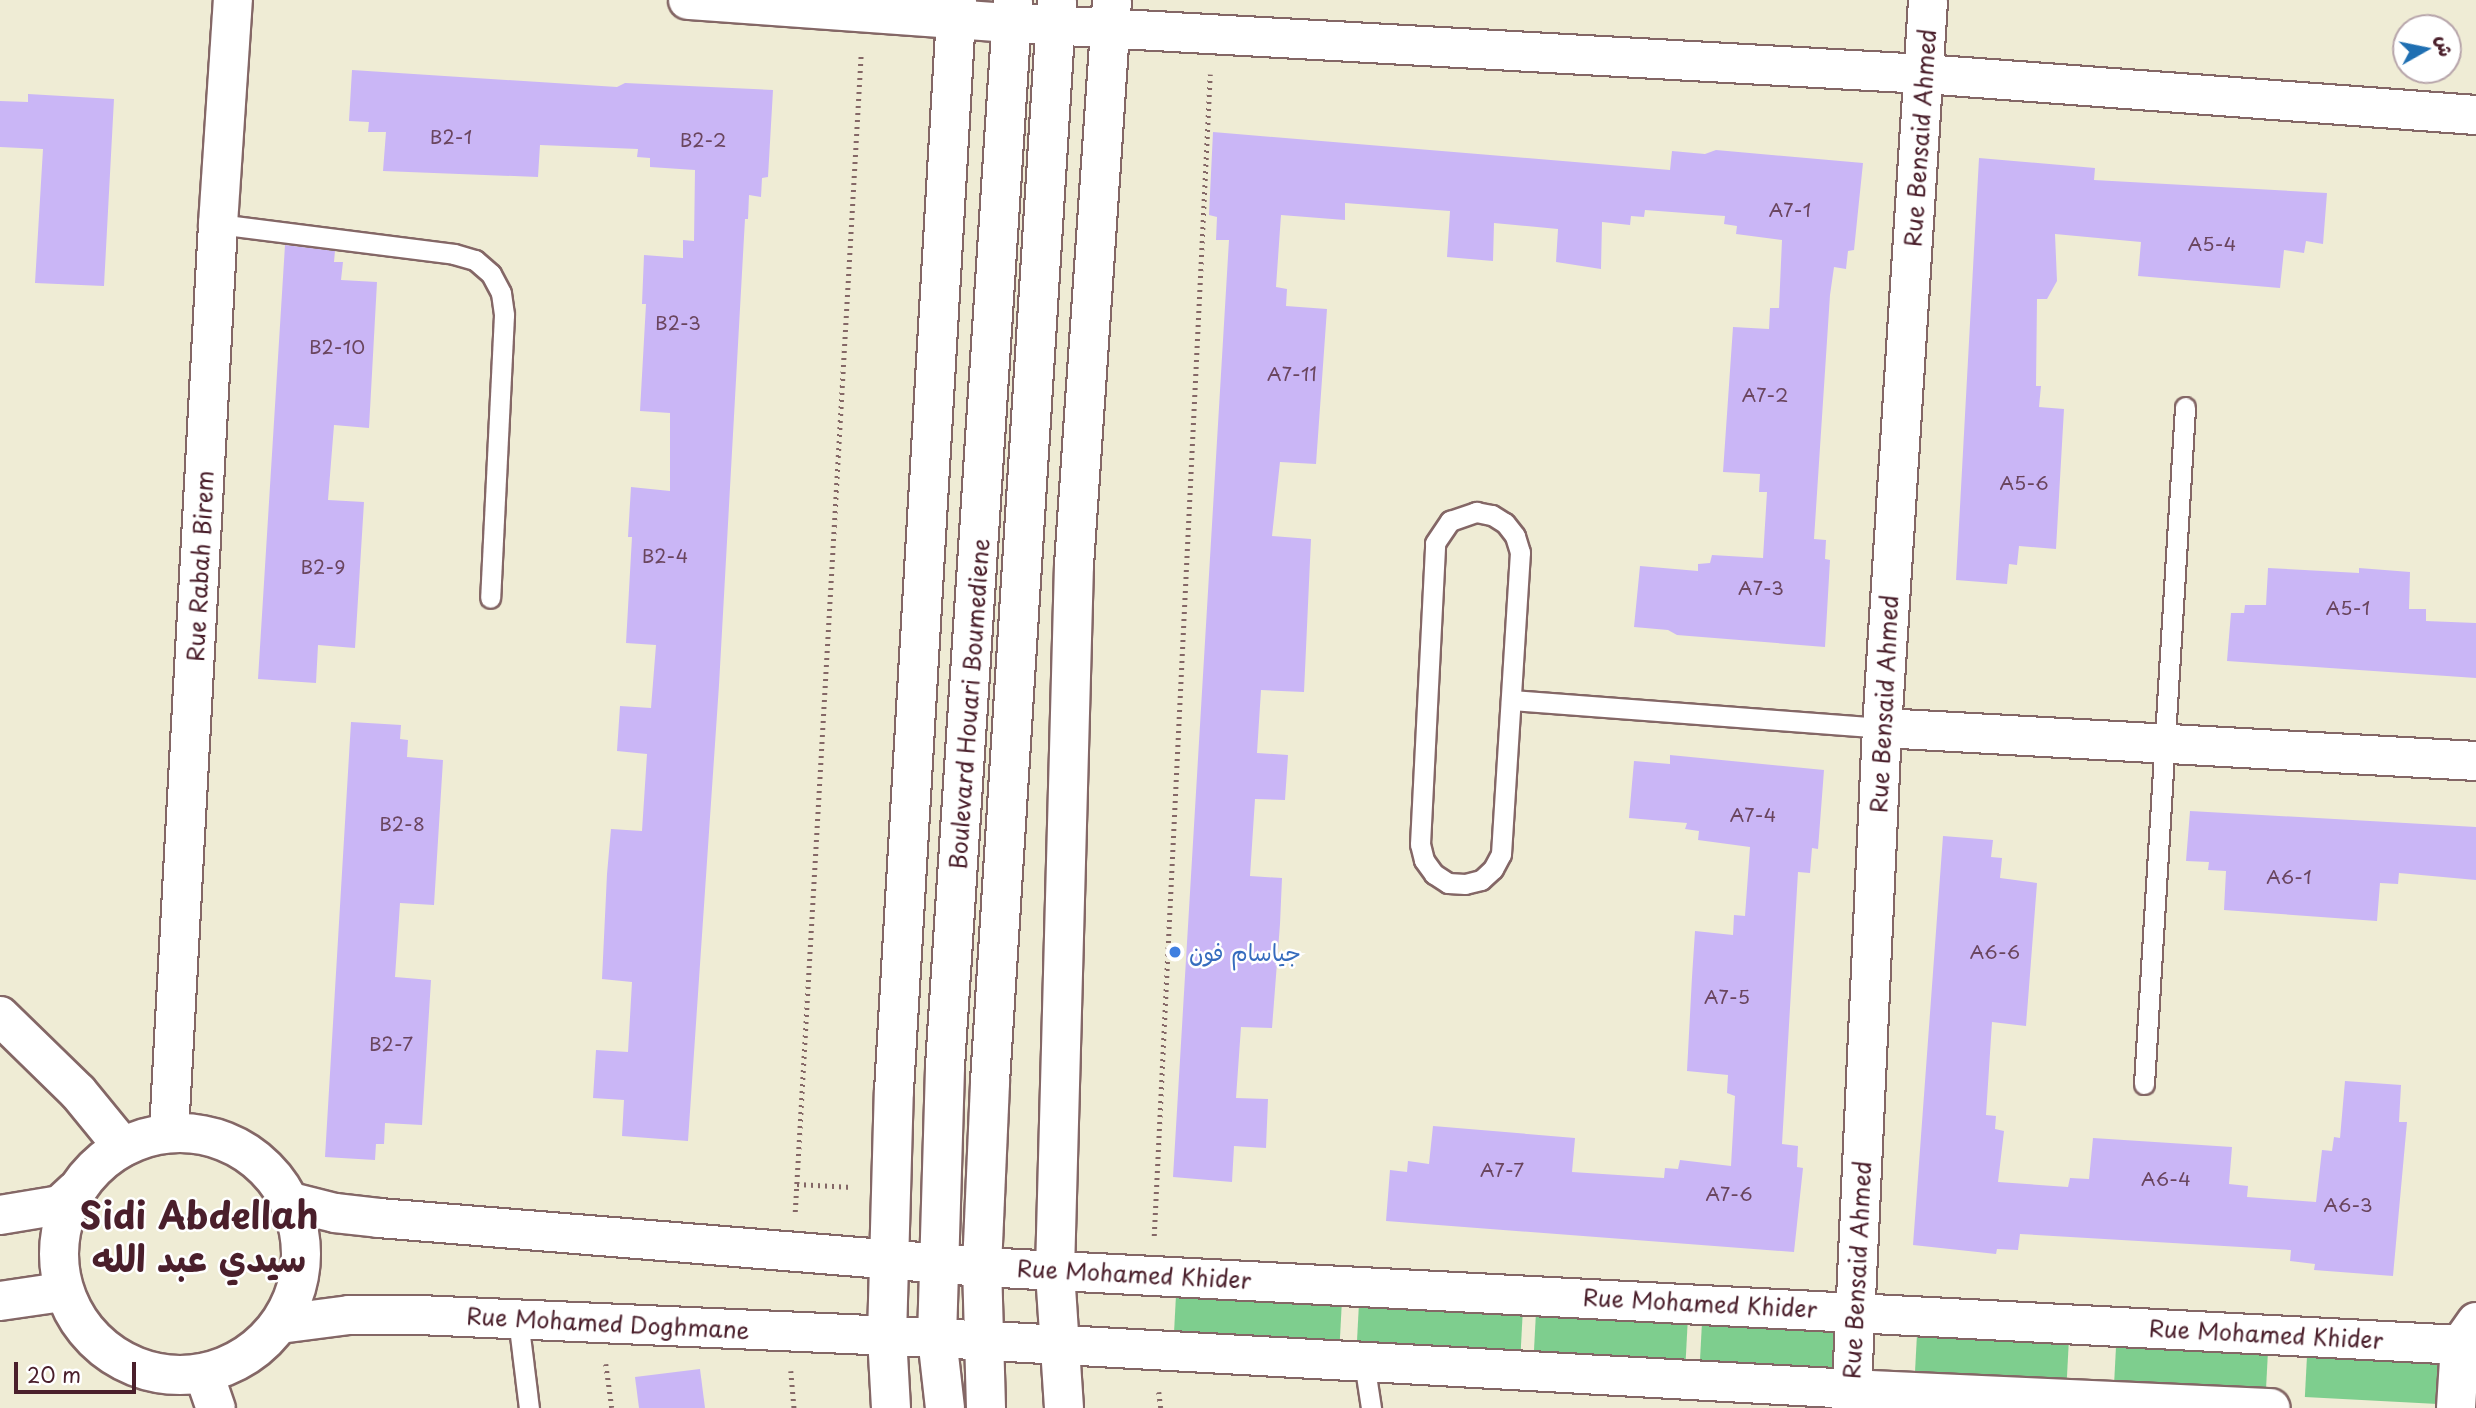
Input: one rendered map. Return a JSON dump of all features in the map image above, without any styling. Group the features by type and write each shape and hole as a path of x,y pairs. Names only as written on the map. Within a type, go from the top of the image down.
{"street":[{"name":"Rue Rabah Birem","path":"169,1132 218,224 233,0"},
{"path":"688,0 864,13 956,10 1111,14 1212,33 1924,74 2476,115"},
{"name":"Rue Bensaid Ahmed","path":"1851,1399 1882,728 1928,0"},
{"path":"891,1408 887,1336 890,1189 956,10"},
{"name":"Boulevard Houari Boumediene","path":"944,1408 937,1338 945,1066 1012,12"},
{"name":"Boulevard Houari Boumediene","path":"986,1408 982,1267 990,1082 1057,13"},
{"path":"1064,1408 1055,1271 1074,565 1111,14"},
{"path":"1882,728 2476,761"},
{"path":"0,1016 78,1092 124,1147"},
{"path":"0,1215 60,1205 93,1169 139,1139 169,1132 201,1134 230,1143 257,1160 292,1202 300,1240 300,1271 292,1301 280,1324 255,1350 230,1365 210,1391 176,1376 148,1372 122,1362 98,1346 80,1325 62,1292 58,1244 64,1217 75,1191"},
{"path":"292,1202 335,1213 939,1263"},
{"name":"Rue Mohamed Khider","path":"939,1263 1856,1311 2468,1334"},
{"path":"0,1301 62,1292"},
{"name":"Rue Mohamed Doghmane","path":"280,1324 349,1315 518,1319 937,1338"},
{"path":"2456,1408 2468,1334"},
{"path":"937,1338 1364,1362 1851,1399 2271,1408"}],"lane":[{"path":"218,224 454,254 475,260 491,274 501,293 504,315 490,598"},
{"path":"2144,1084 2185,407"},
{"path":"1476,512 1492,515 1505,523 1515,536 1520,552 1511,700 1501,854 1493,869 1481,880 1465,884 1448,883 1429,867 1420,844 1435,543 1440,531 1462,514 1476,512"},
{"path":"1511,700 1882,728"},
{"path":"518,1319 529,1408"},
{"path":"1364,1362 1371,1408"}],"path":[{"path":"793,1253 864,13"},
{"path":"1153,1274 1212,33"},
{"path":"797,1184 890,1189"},
{"path":"1153,1350 1161,1408"}],"green space":[{"path":"1176,1295 1342,1304 1340,1345 1174,1336"},
{"path":"1359,1303 1523,1312 1521,1353 1357,1344"},
{"path":"1536,1312 1688,1320 1686,1361 1534,1353"},
{"path":"1702,1322 1855,1330 1853,1371 1700,1363"},
{"path":"1917,1334 2069,1342 2067,1383 1915,1375"},
{"path":"2116,1347 2268,1355 2266,1395 2114,1387"},
{"path":"2307,1356 2459,1364 2457,1405 2305,1397"}],"building":[{"path":"352,70 617,87 625,83 773,90 768,177 762,178 761,197 749,195 748,219 745,219 719,685 688,1141 622,1136 624,1100 593,1098 596,1050 628,1052 632,982 602,979 607,874 611,829 642,831 647,754 617,751 620,706 651,708 656,645 626,643 632,537 628,537 631,487 670,491 670,413 640,411 646,304 642,304 644,255 683,258 683,240 694,241 695,170 650,167 650,158 637,157 638,149 540,145 538,177 383,171 386,132 368,132 369,122 349,121"},
{"path":"28,94 114,99 104,286 35,283 43,149 0,147 0,101 28,102"},
{"path":"1213,132 1670,170 1672,151 1705,154 1716,150 1863,163 1854,250 1848,251 1846,269 1834,267 1830,295 1814,539 1826,540 1825,559 1830,560 1825,647 1677,635 1668,630 1634,627 1640,566 1698,571 1698,564 1710,563 1712,555 1763,558 1767,492 1759,492 1760,474 1723,472 1733,327 1769,329 1770,308 1779,308 1782,240 1736,234 1737,226 1724,224 1725,216 1645,210 1644,217 1631,216 1630,225 1602,222 1601,269 1556,262 1558,229 1494,223 1493,261 1447,257 1450,211 1345,203 1345,220 1281,215 1276,287 1287,289 1286,306 1327,309 1316,464 1280,462 1272,536 1311,539 1304,692 1261,690 1257,753 1288,755 1285,800 1255,799 1250,876 1282,878 1280,924 1272,1028 1241,1027 1236,1098 1268,1099 1266,1148 1234,1146 1232,1182 1173,1177 1229,240 1216,240 1217,217 1209,215"},
{"path":"1979,158 2095,168 2094,180 2327,193 2323,244 2306,241 2304,253 2284,250 2280,288 2138,276 2141,242 2055,234 2057,281 2047,299 2037,299 2036,386 2041,386 2039,407 2064,409 2056,549 2019,546 2017,565 2009,564 2007,584 1956,580"},
{"path":"285,245 335,251 334,262 343,262 341,280 377,282 369,428 334,425 328,500 364,502 355,648 318,645 316,683 258,679"},
{"path":"2268,568 2359,573 2359,568 2410,572 2409,609 2426,609 2426,621 2476,623 2476,678 2227,661 2231,613 2244,613 2245,605 2266,605"},
{"path":"351,722 401,725 400,739 408,740 407,757 443,760 434,905 400,903 395,977 431,980 422,1125 385,1123 384,1144 376,1144 375,1160 325,1157"},
{"path":"1670,755 1824,770 1818,849 1812,848 1810,873 1798,872 1782,1144 1798,1146 1797,1167 1803,1168 1794,1252 1386,1221 1390,1170 1407,1172 1408,1161 1429,1164 1433,1126 1575,1138 1572,1172 1664,1178 1665,1168 1678,1169 1680,1160 1731,1166 1735,1096 1727,1093 1728,1075 1687,1071 1692,977 1695,931 1733,935 1734,915 1745,916 1750,847 1698,840 1699,831 1685,829 1687,823 1629,818 1634,761 1670,764"},
{"path":"2190,811 2476,827 2476,880 2399,873 2398,884 2380,883 2377,921 2224,910 2226,871 2208,870 2209,862 2186,861"},
{"path":"1943,836 1993,840 1991,857 2002,858 2000,878 2037,883 2026,1026 1992,1022 1986,1115 1996,1116 1995,1129 2004,1131 1998,1182 2068,1187 2070,1178 2089,1179 2093,1138 2232,1147 2229,1184 2248,1186 2247,1197 2316,1202 2322,1150 2332,1151 2334,1137 2340,1138 2345,1081 2401,1085 2399,1122 2407,1122 2393,1276 2314,1270 2315,1264 2290,1261 2291,1250 2020,1234 2018,1250 1997,1249 1996,1254 1913,1245"},
{"path":"700,1369 705,1408 639,1408 635,1377"}],"place":[{"name":"جياسام فون","path":"1175,952"}],"district":[{"name":"Sidi Abdellah سيدي عبد الله","path":"199,1236"}]}
